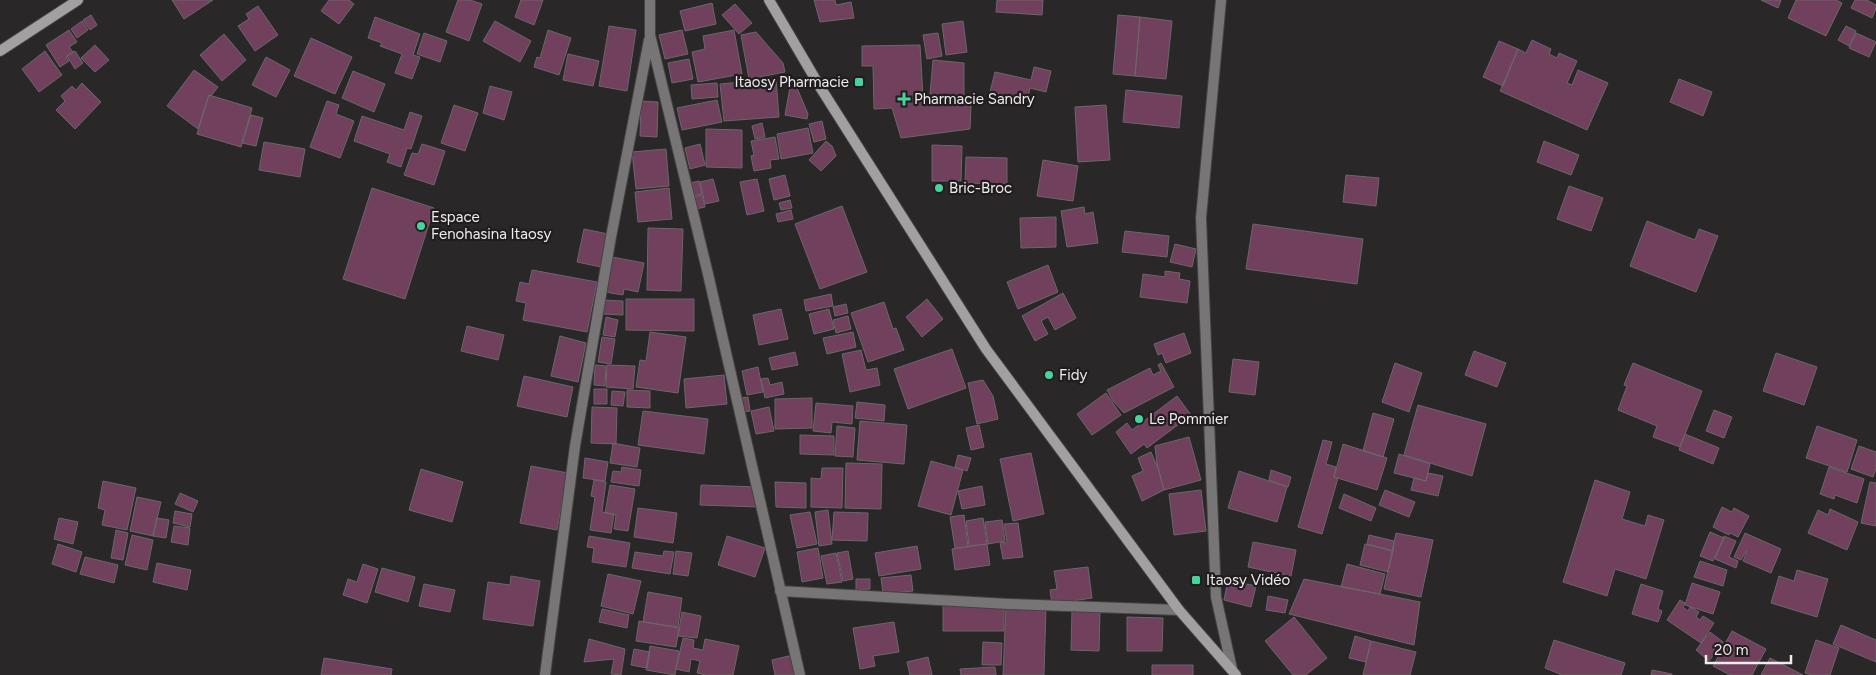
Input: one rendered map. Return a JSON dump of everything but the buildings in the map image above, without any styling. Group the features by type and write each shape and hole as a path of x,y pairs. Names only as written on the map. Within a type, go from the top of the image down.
{"street":[{"path":"0,51 78,0"},
{"path":"545,675 575,446 611,237 650,35 650,0"},
{"path":"769,0 820,87 986,349 1179,610 1234,672"},
{"path":"1222,0 1201,218 1216,597 1234,672"},
{"path":"650,35 708,274 800,675"},
{"path":"780,591 1008,604 1179,610"}],"place":[{"name":"Itaosy Pharmacie","path":"859,82"},
{"name":"Pharmacie Sandry","path":"904,99"},
{"name":"Bric-Broc","path":"939,188"},
{"name":"Espace Fenohasina Itaosy","path":"421,226"},
{"name":"Fidy","path":"1049,375"},
{"name":"Le Pommier","path":"1139,419"},
{"name":"Itaosy Vidéo","path":"1196,580"}]}
